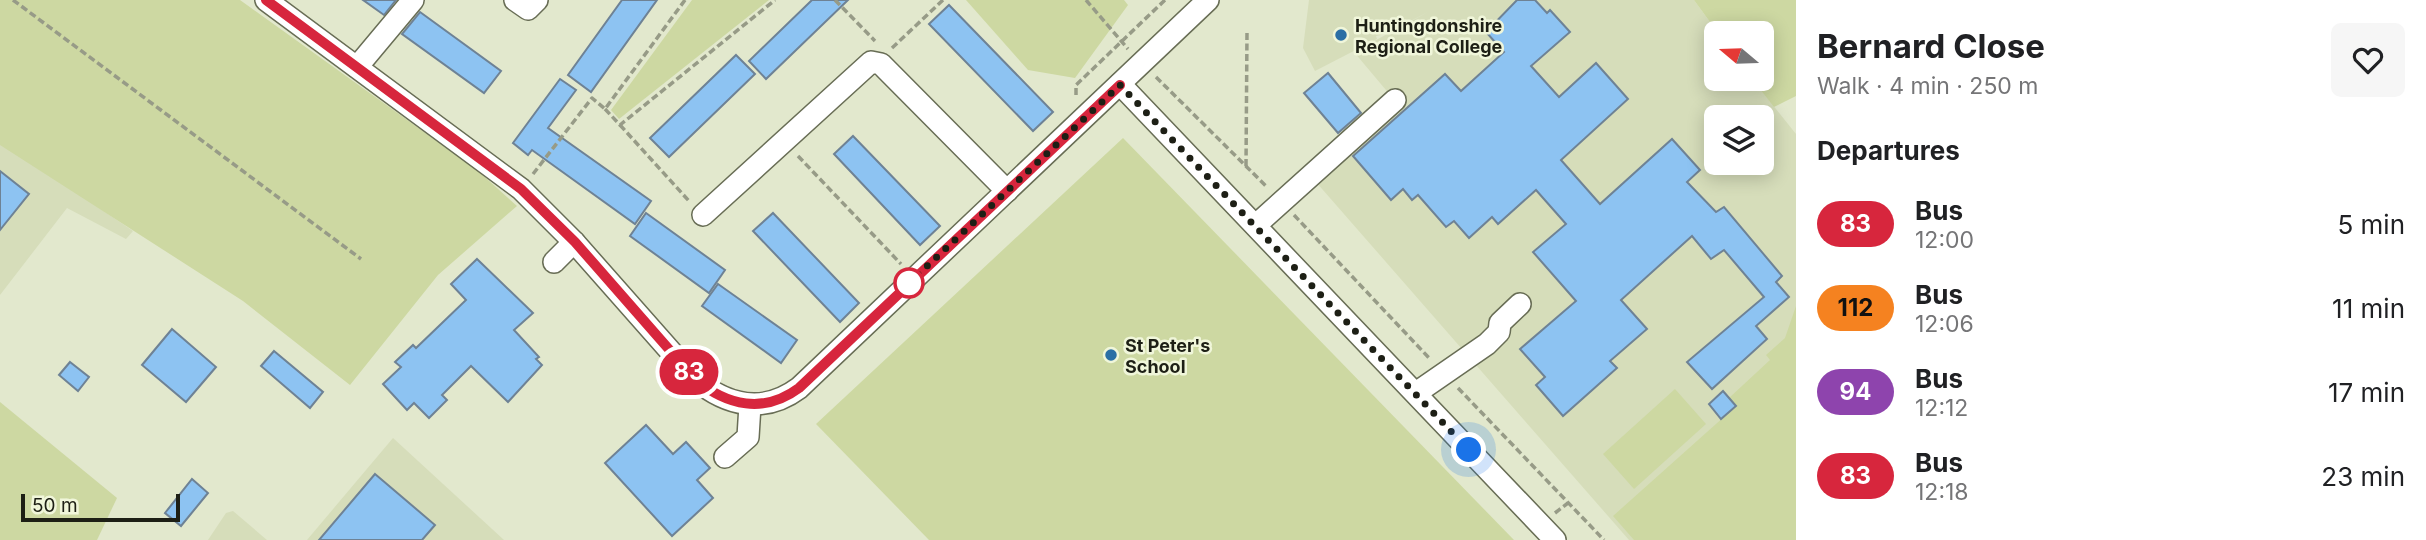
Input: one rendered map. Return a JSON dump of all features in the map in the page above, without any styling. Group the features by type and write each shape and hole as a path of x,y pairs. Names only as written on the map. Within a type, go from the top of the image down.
{"street":[{"path":"266,0 521,189 575,242 695,379 713,394 750,405 783,400 799,388 1208,0"},
{"path":"357,67 413,0"},
{"path":"515,0 528,9 537,0"},
{"path":"703,215 871,62 883,58 1007,191"},
{"path":"1120,85 1555,540"},
{"path":"1256,225 1395,100"},
{"path":"554,261 575,242"},
{"path":"1416,393 1487,344 1499,332 1500,323 1520,304"},
{"path":"725,457 748,437 750,405"}],"path":[{"path":"13,0 360,259"},
{"path":"605,109 685,0"},
{"path":"620,125 775,0"},
{"path":"835,0 883,58 943,0"},
{"path":"1086,0 1142,65 1282,203 1604,540"},
{"path":"1077,125 1076,85 1165,0"},
{"path":"1246,166 1247,32"},
{"path":"521,189 592,98 703,215"},
{"path":"783,141 915,278"}],"shaded area":[{"path":"0,0 240,0 477,170 517,206 438,275 350,385 243,301 0,145"},
{"path":"692,0 769,0 619,119 611,110"},
{"path":"966,0 1124,0 1128,5 1075,78 1028,70"},
{"path":"1309,0 1694,0 1709,21 1704,21 1704,91 1762,91 1773,105 1704,105 1704,175 1774,175 1774,106 1796,134 1796,540 1629,540 1309,174 1391,96 1354,52 1428,12 1376,36 1377,39 1315,71 1303,48"},
{"path":"1694,0 1796,0 1796,96 1774,107 1761,91 1774,91 1774,21 1709,21"},
{"name":"St Peter's School","path":"1123,138 1514,540 929,540 816,424"},
{"path":"0,141 133,231 126,239 67,208 0,295"},
{"path":"1796,306 1796,540 1634,540 1613,516 1735,407 1729,398 1770,360 1766,355 1785,338"},
{"path":"1675,389 1706,424 1634,489 1603,454"},
{"path":"0,402 117,498 97,540 0,540"},
{"path":"393,438 504,540 307,540"},
{"path":"233,511 267,540 208,540 226,513"}],"building":[{"path":"363,0 396,0 384,15"},
{"path":"622,0 657,0 591,92 568,75"},
{"path":"812,0 848,0 766,79 749,61"},
{"path":"1517,0 1535,0 1547,13 1550,10 1570,32 1531,66 1559,97 1596,63 1628,99 1561,160 1600,204 1672,139 1700,170 1687,182 1716,212 1724,207 1782,276 1776,282 1789,297 1756,326 1767,339 1712,389 1687,362 1764,297 1724,250 1711,259 1692,236 1621,300 1647,329 1610,361 1617,368 1563,416 1536,385 1545,377 1520,349 1576,301 1533,252 1566,224 1536,190 1498,224 1492,217 1469,238 1454,221 1446,227 1418,195 1412,200 1403,189 1391,200 1353,156 1445,74 1461,91 1504,52 1486,32"},
{"path":"949,5 1053,112 1033,131 929,24"},
{"path":"420,12 501,71 484,93 402,34"},
{"path":"736,55 755,74 669,157 650,138"},
{"path":"1328,73 1361,113 1338,133 1304,93"},
{"path":"560,79 576,90 548,128 651,201 635,224 532,150 528,155 513,143"},
{"path":"853,136 940,226 920,245 834,154"},
{"path":"0,171 29,194 0,230"},
{"path":"646,213 725,270 709,293 630,236"},
{"path":"773,213 859,303 840,322 753,231"},
{"path":"477,259 533,313 514,330 539,357 536,359 542,365 508,402 471,366 442,395 447,400 429,418 414,403 407,410 383,384 401,367 395,362 413,345 416,348 466,300 451,284"},
{"path":"718,284 797,340 781,363 702,306"},
{"path":"172,329 216,367 186,402 142,365"},
{"path":"274,351 323,392 310,408 261,366"},
{"path":"70,362 89,377 78,391 59,375"},
{"path":"1723,391 1736,406 1721,419 1709,404"},
{"path":"646,425 673,454 686,442 710,468 697,480 713,498 672,536 605,463"},
{"path":"375,474 435,525 422,540 319,540"},
{"path":"192,479 208,493 181,526 165,513"}],"bus line":[{"name":"83","path":"266,0 521,189 575,242 695,379 713,394 750,405 783,400 799,388 1120,85"}],"place":[{"name":"Huntingdonshire Regional College","path":"1341,35"},
{"name":"St Peter's School","path":"1111,355"}],"route":[{"path":"909,283 1120,85 1469,450"}]}
